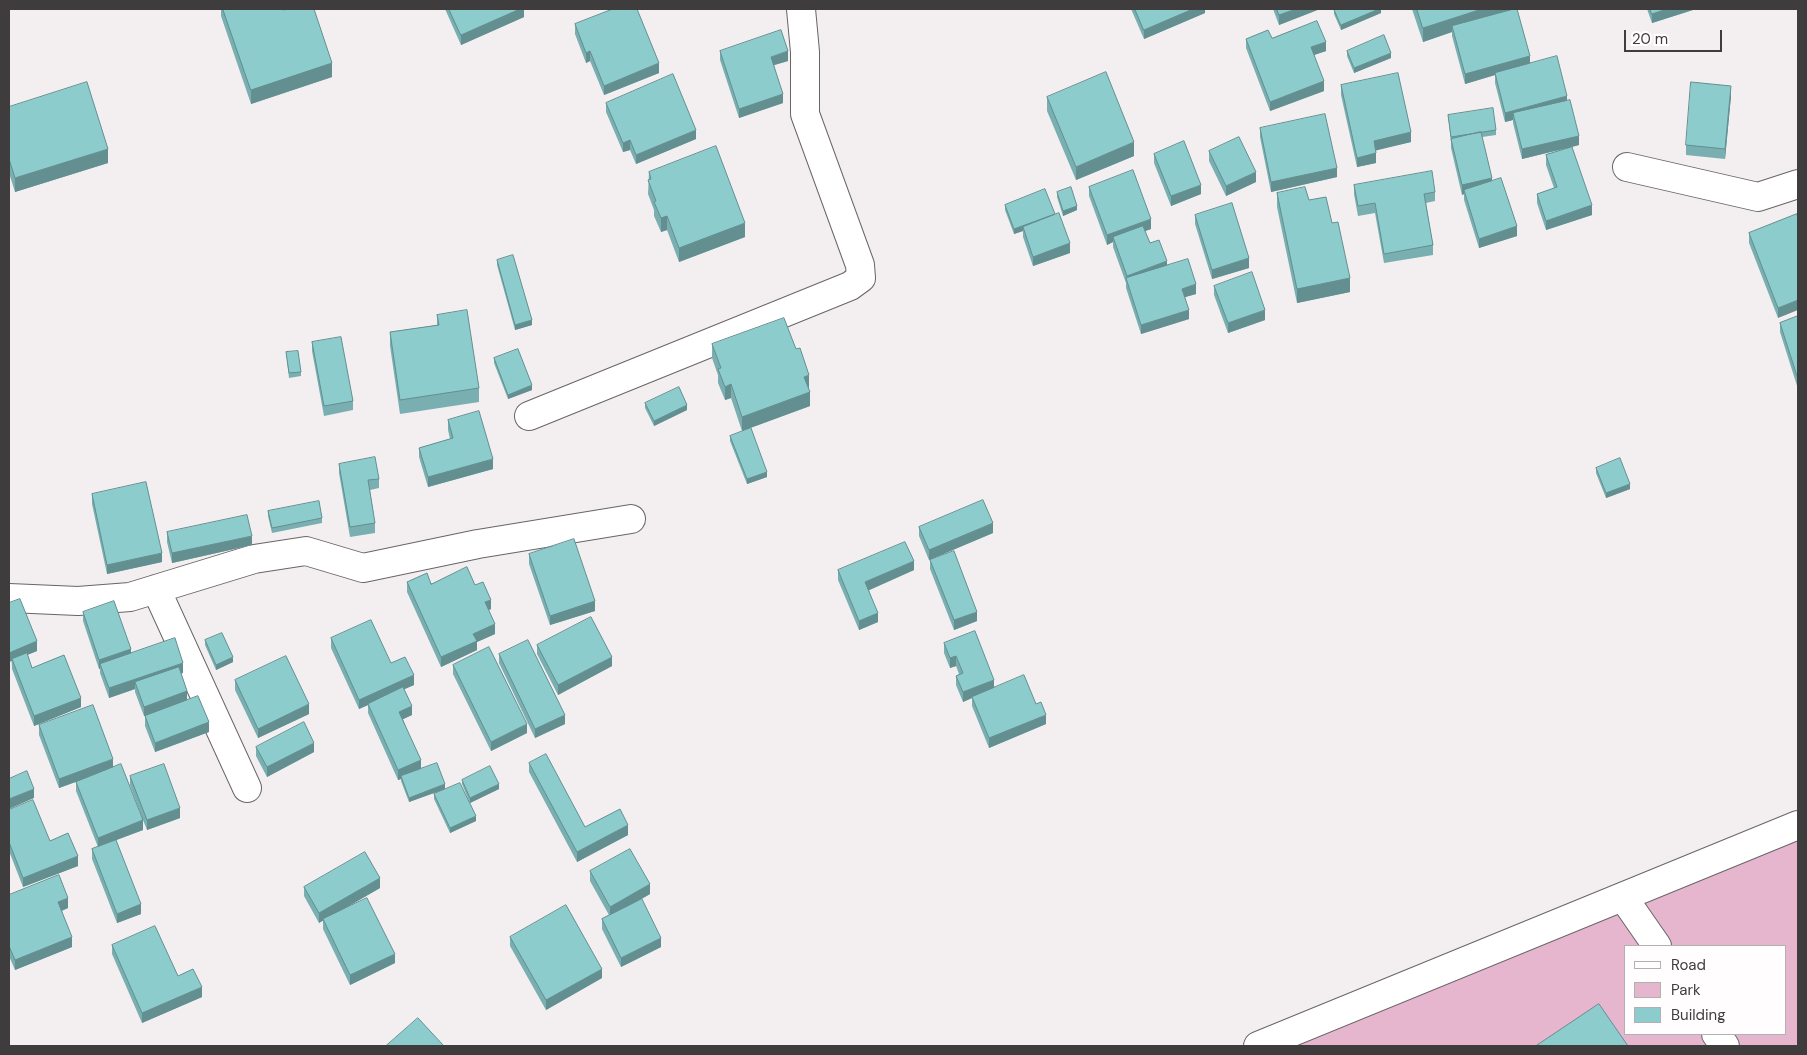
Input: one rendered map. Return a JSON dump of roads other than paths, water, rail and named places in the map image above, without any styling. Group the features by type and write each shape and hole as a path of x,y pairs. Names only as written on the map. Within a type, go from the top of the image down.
{"street":[{"path":"528,416 850,286 861,278 860,266 805,114 805,52 801,9"},
{"path":"1627,167 1758,197 1798,184"},
{"path":"9,598 78,601 130,597 254,559 306,552 363,568 478,544 631,519"},
{"path":"156,589 247,788"},
{"path":"1258,1046 1798,824"},
{"path":"1623,896 1656,945"},
{"path":"1717,1035 1725,1046"}]}
